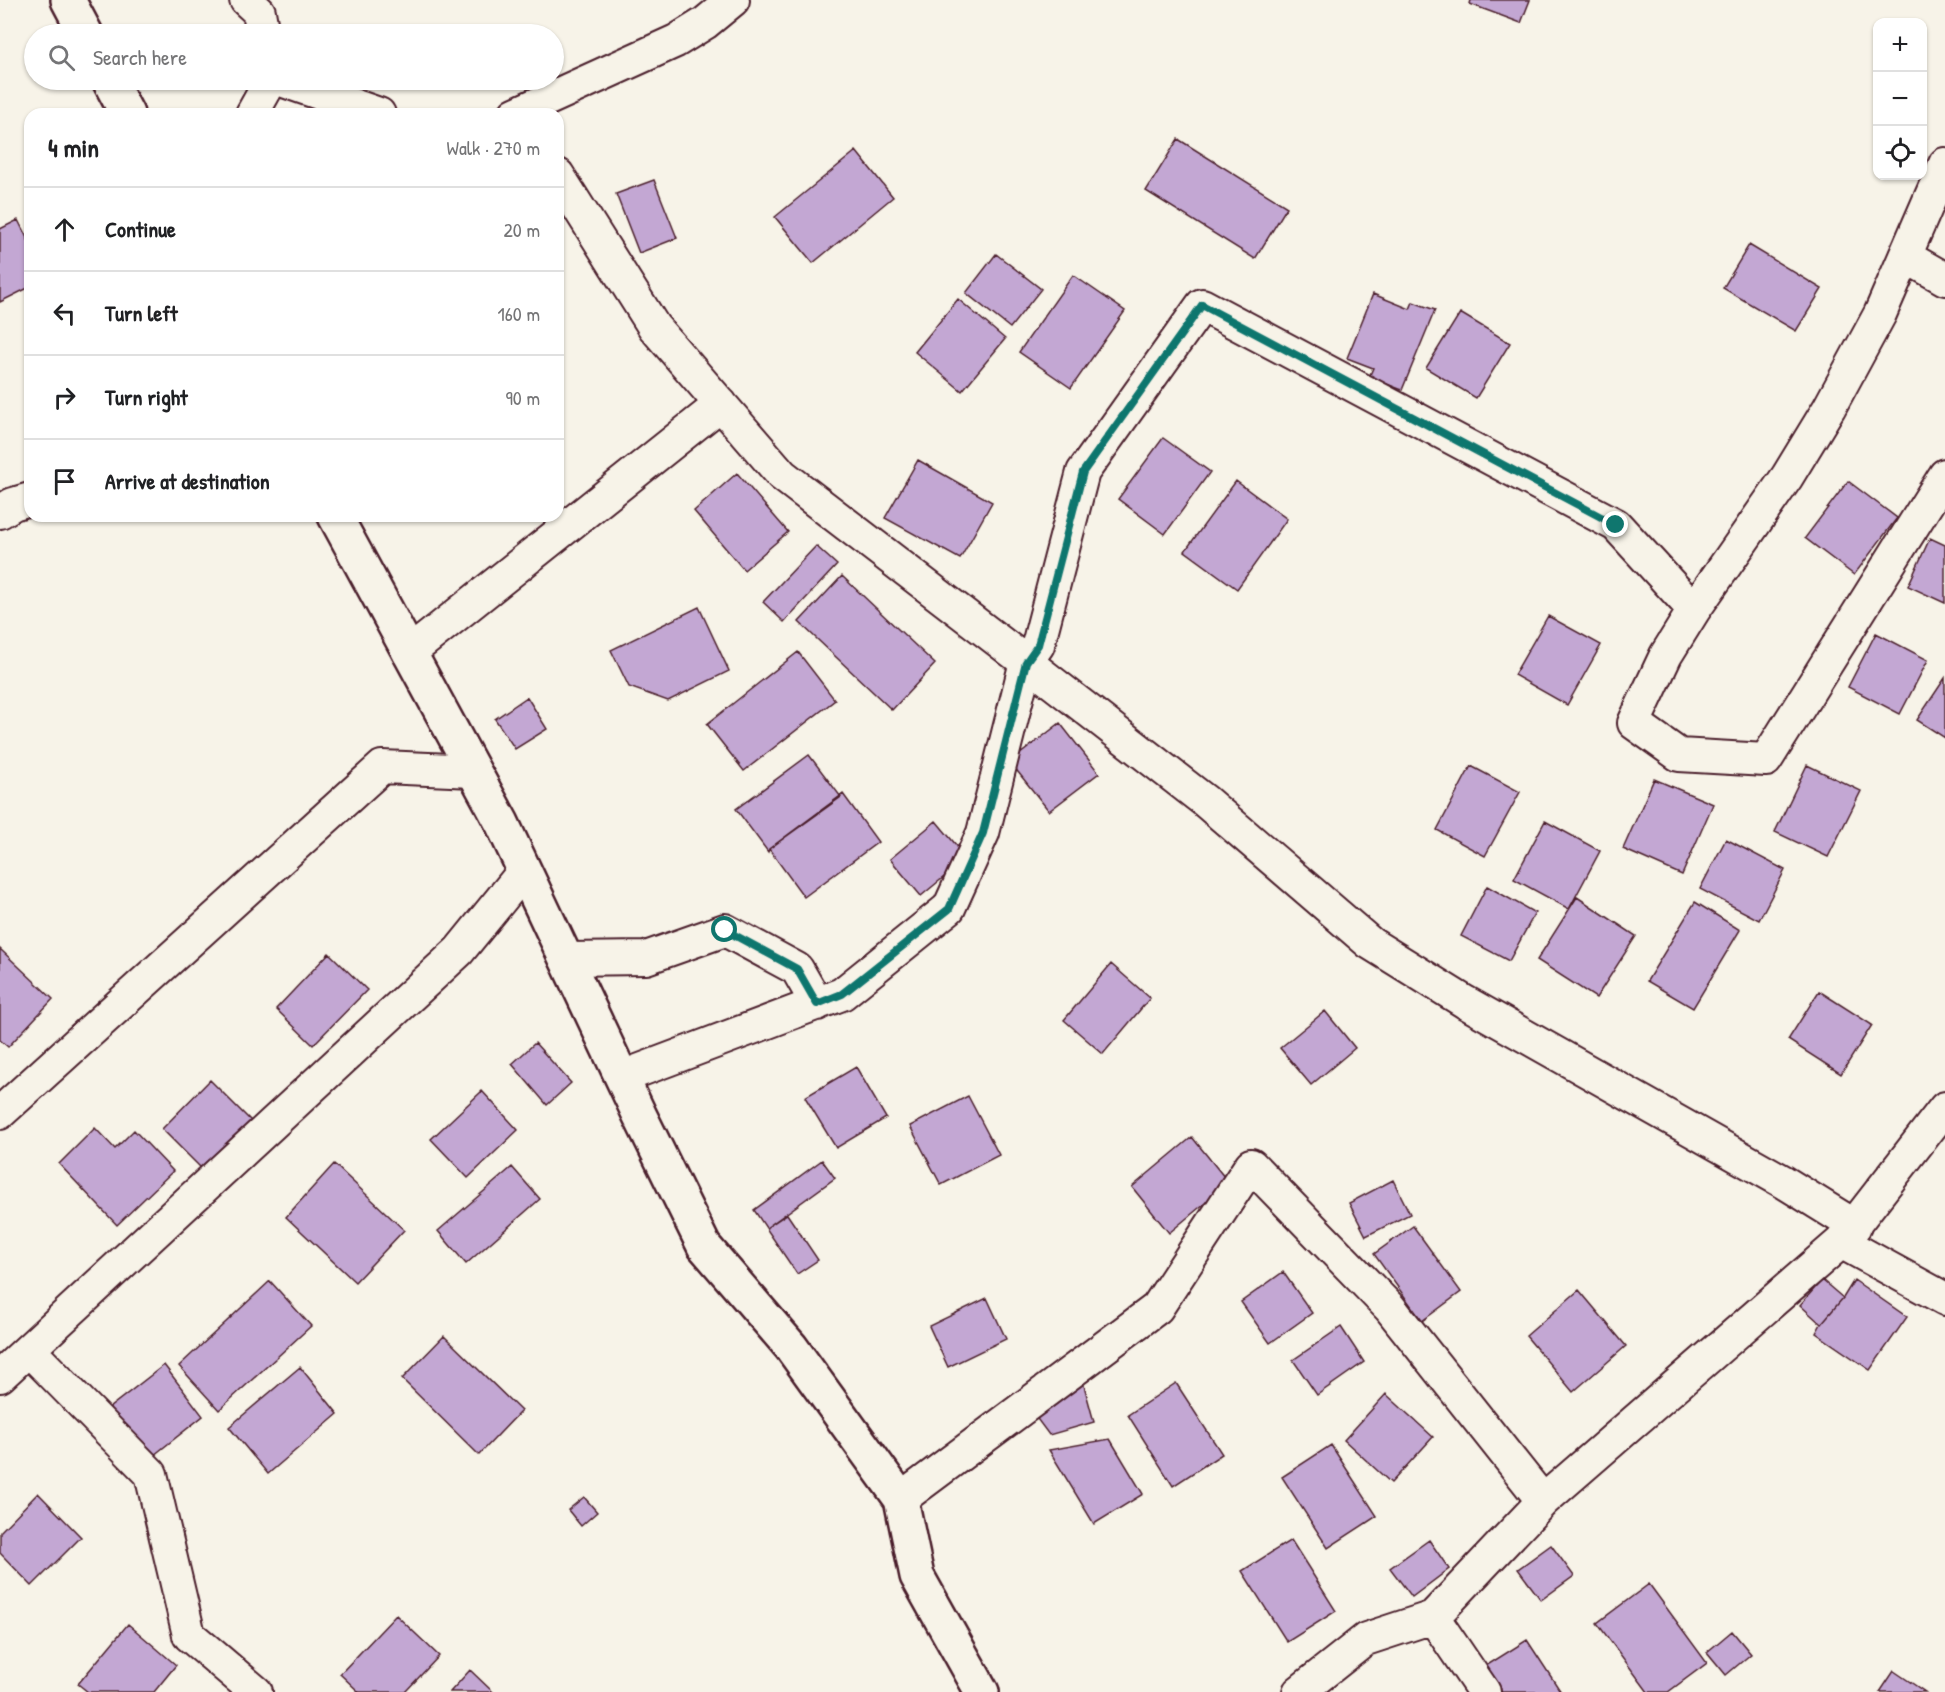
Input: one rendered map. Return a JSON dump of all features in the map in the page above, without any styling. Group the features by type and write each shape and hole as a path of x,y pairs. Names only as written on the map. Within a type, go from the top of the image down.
{"street":[{"path":"68,0 81,24"},
{"path":"246,0 259,12 262,24"},
{"path":"529,108 676,41 705,23 733,0"},
{"path":"114,90 124,108"},
{"path":"255,108 265,90"},
{"path":"310,90 362,108"},
{"path":"1945,164 1880,314 1829,408 1787,477 1694,610 1666,655 1634,723 1679,755 1766,760 1945,476"},
{"path":"564,184 654,327 782,475 1205,801 1370,944 1465,1002 1784,1182 1848,1234 1945,1299"},
{"path":"1905,256 1945,279"},
{"path":"622,1077 842,994 949,909 983,833 1026,662 1038,645 1083,472 1202,305 1616,525 1694,610"},
{"path":"409,653 721,404"},
{"path":"0,512 24,501"},
{"path":"338,522 502,823 704,1246 791,1347 901,1499 917,1576 982,1692"},
{"path":"0,1113 382,767 474,771"},
{"path":"0,1376 459,951 524,871"},
{"path":"566,959 646,958 725,930 797,969 817,1004"},
{"path":"1299,1692 1366,1639 1433,1617 1543,1501 1848,1234 1945,1108"},
{"path":"901,1499 1157,1308 1251,1165 1390,1308 1543,1501"},
{"path":"29,1350 152,1473 189,1635 256,1692"},
{"path":"1433,1617 1484,1692"}],"building":[{"path":"1471,0 1530,0 1521,23 1470,4"},
{"path":"1178,139 1287,207 1255,259 1146,191"},
{"path":"856,151 893,197 813,263 775,217"},
{"path":"654,180 677,238 639,253 616,194"},
{"path":"18,220 24,232 24,290 0,302 0,229"},
{"path":"1749,245 1822,289 1796,331 1723,288"},
{"path":"996,254 1041,289 1010,328 966,293"},
{"path":"1073,275 1125,311 1071,388 1019,352"},
{"path":"1373,294 1410,309 1413,302 1435,310 1402,390 1369,377 1373,368 1347,358"},
{"path":"958,299 1005,339 962,391 915,352"},
{"path":"1460,313 1510,343 1476,398 1426,368"},
{"path":"1163,438 1210,472 1165,534 1118,499"},
{"path":"918,460 992,502 960,559 885,518"},
{"path":"737,473 788,532 744,570 694,511"},
{"path":"1236,481 1287,519 1237,589 1185,551"},
{"path":"1848,481 1897,518 1854,575 1805,538"},
{"path":"1930,538 1945,545 1945,603 1908,586"},
{"path":"816,546 837,565 784,622 763,602"},
{"path":"842,576 935,664 892,710 799,622"},
{"path":"699,607 729,671 668,701 629,687 611,650"},
{"path":"1548,616 1601,645 1567,705 1514,675"},
{"path":"1876,633 1928,660 1900,714 1848,687"},
{"path":"798,652 835,700 744,771 707,724"},
{"path":"1945,678 1945,738 1917,720"},
{"path":"527,697 547,729 515,749 495,719"},
{"path":"1060,723 1099,773 1049,811 1010,762"},
{"path":"809,755 841,797 768,852 736,809"},
{"path":"1807,765 1861,791 1828,857 1775,832"},
{"path":"1471,766 1520,792 1485,856 1437,830"},
{"path":"1654,779 1713,804 1682,875 1623,849"},
{"path":"843,794 878,842 804,897 769,849"},
{"path":"936,821 967,858 921,896 890,859"},
{"path":"1545,821 1600,851 1569,909 1514,879"},
{"path":"1726,839 1785,870 1759,920 1700,889"},
{"path":"1487,886 1535,913 1509,961 1461,936"},
{"path":"1577,897 1636,936 1596,998 1537,960"},
{"path":"1695,902 1740,930 1693,1008 1647,981"},
{"path":"0,949 53,999 8,1047 0,1040"},
{"path":"329,953 367,990 313,1045 276,1009"},
{"path":"1111,964 1150,998 1103,1054 1064,1020"},
{"path":"1819,991 1872,1025 1841,1074 1788,1040"},
{"path":"1325,1011 1355,1048 1311,1085 1280,1048"},
{"path":"535,1043 571,1083 547,1105 512,1064"},
{"path":"856,1067 886,1118 836,1148 805,1097"},
{"path":"210,1080 254,1124 206,1173 162,1129"},
{"path":"482,1091 518,1130 468,1178 431,1139"},
{"path":"968,1096 999,1155 941,1185 910,1126"},
{"path":"95,1128 115,1149 134,1130 173,1171 117,1225 59,1164"},
{"path":"1192,1137 1229,1183 1169,1233 1132,1187"},
{"path":"822,1160 835,1178 766,1228 754,1210"},
{"path":"334,1164 404,1230 355,1282 286,1217"},
{"path":"512,1167 540,1199 466,1264 438,1231"},
{"path":"1393,1180 1410,1214 1366,1236 1349,1203"},
{"path":"787,1214 818,1260 797,1274 766,1228"},
{"path":"1413,1226 1461,1292 1422,1321 1374,1254"},
{"path":"1283,1272 1312,1313 1270,1343 1241,1302"},
{"path":"1822,1280 1843,1298 1821,1324 1800,1305"},
{"path":"1854,1280 1907,1317 1870,1370 1816,1333"},
{"path":"270,1281 311,1326 219,1410 179,1366"},
{"path":"1579,1290 1626,1346 1573,1392 1526,1336"},
{"path":"987,1298 1006,1339 948,1367 929,1326"},
{"path":"1341,1327 1364,1362 1317,1395 1293,1360"},
{"path":"444,1336 521,1411 479,1455 402,1379"},
{"path":"164,1365 203,1416 149,1459 109,1408"},
{"path":"300,1367 338,1414 268,1474 229,1427"},
{"path":"1079,1367 1094,1422 1049,1435 1026,1404"},
{"path":"1176,1383 1222,1454 1173,1486 1128,1415"},
{"path":"1386,1394 1433,1437 1391,1483 1344,1440"},
{"path":"1110,1439 1143,1494 1094,1524 1049,1450"},
{"path":"1331,1445 1377,1516 1328,1548 1282,1477"},
{"path":"38,1493 81,1537 32,1586 0,1553 0,1532"},
{"path":"584,1497 597,1512 581,1526 568,1510"},
{"path":"1291,1540 1336,1611 1287,1642 1242,1571"},
{"path":"1429,1540 1449,1569 1412,1597 1390,1568"},
{"path":"1551,1545 1574,1576 1541,1600 1518,1569"},
{"path":"1649,1584 1707,1663 1668,1692 1648,1692 1597,1623"},
{"path":"396,1615 439,1656 405,1692 359,1692 340,1674"},
{"path":"128,1624 176,1665 154,1692 88,1692 78,1684"},
{"path":"1732,1631 1751,1654 1726,1675 1707,1652"},
{"path":"1527,1640 1561,1692 1496,1692 1481,1669"},
{"path":"470,1670 493,1692 450,1692"},
{"path":"1894,1671 1925,1692 1880,1692"}],"route":[{"path":"725,930 797,969 817,1004 842,994 949,909 983,833 1026,662 1038,645 1083,472 1202,305 1616,525"}]}
